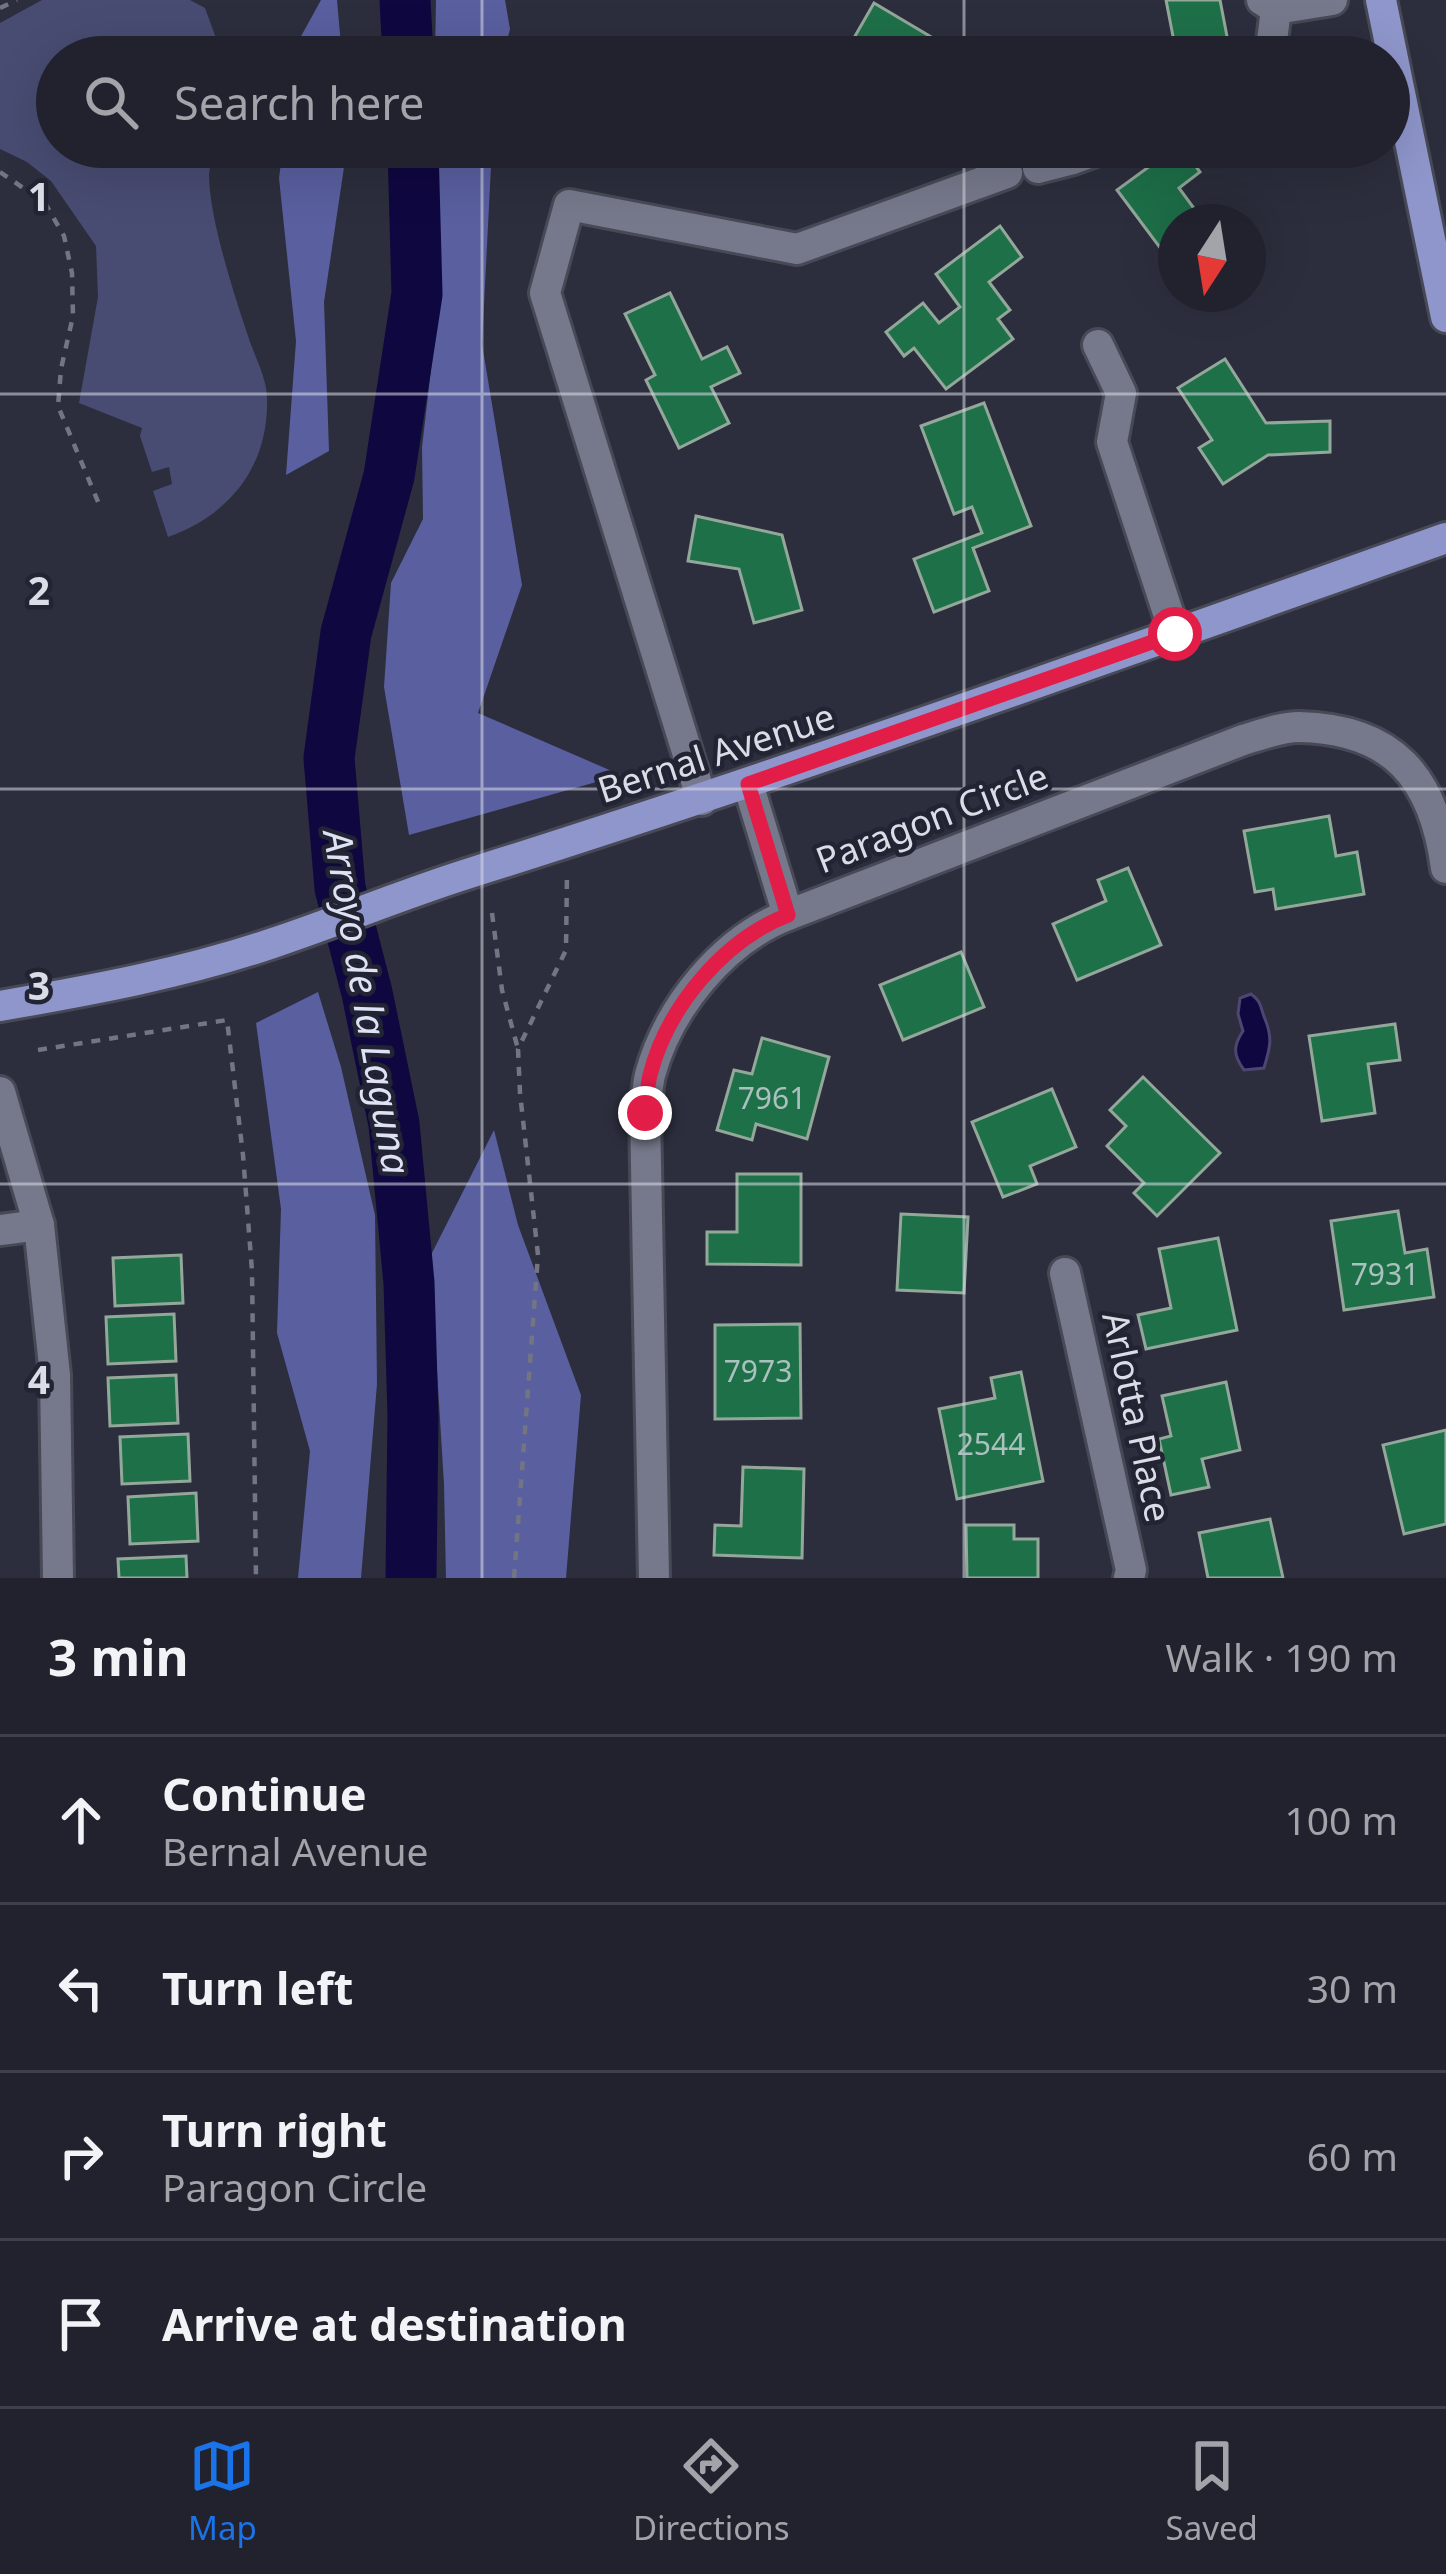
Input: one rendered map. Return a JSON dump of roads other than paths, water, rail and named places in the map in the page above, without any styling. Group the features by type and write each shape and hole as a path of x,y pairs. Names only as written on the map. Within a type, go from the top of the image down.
{"main road":[{"path":"1381,0 1388,36"},
{"path":"1410,141 1446,317"},
{"name":"Bernal Avenue","path":"0,1006 94,991 271,944 435,884 702,800 1446,538"}],"street":[{"path":"1270,36 1269,4 1332,0"},
{"path":"702,800 545,293 569,205 797,249 1031,168"},
{"path":"1098,345 1121,392 1112,442 1175,634"},
{"name":"Paragon Circle","path":"655,1578 645,1113 650,1076 672,1022 697,984 735,944 788,915 1243,740 1295,726 1354,736 1386,749 1406,764 1425,791 1446,868"},
{"path":"748,784 788,915"},
{"path":"0,1092 39,1225 55,1375 58,1578"},
{"path":"0,1230 39,1225"},
{"name":"Arlotta Place","path":"1065,1273 1131,1570 1129,1578"}],"waterway":[{"name":"Arroyo de la Laguna","path":"405,0 407,36"},
{"name":"Arroyo de la Laguna","path":"411,1578 409,1283 394,1124 340,888 329,758 346,633 389,476 417,294 414,168"}]}
